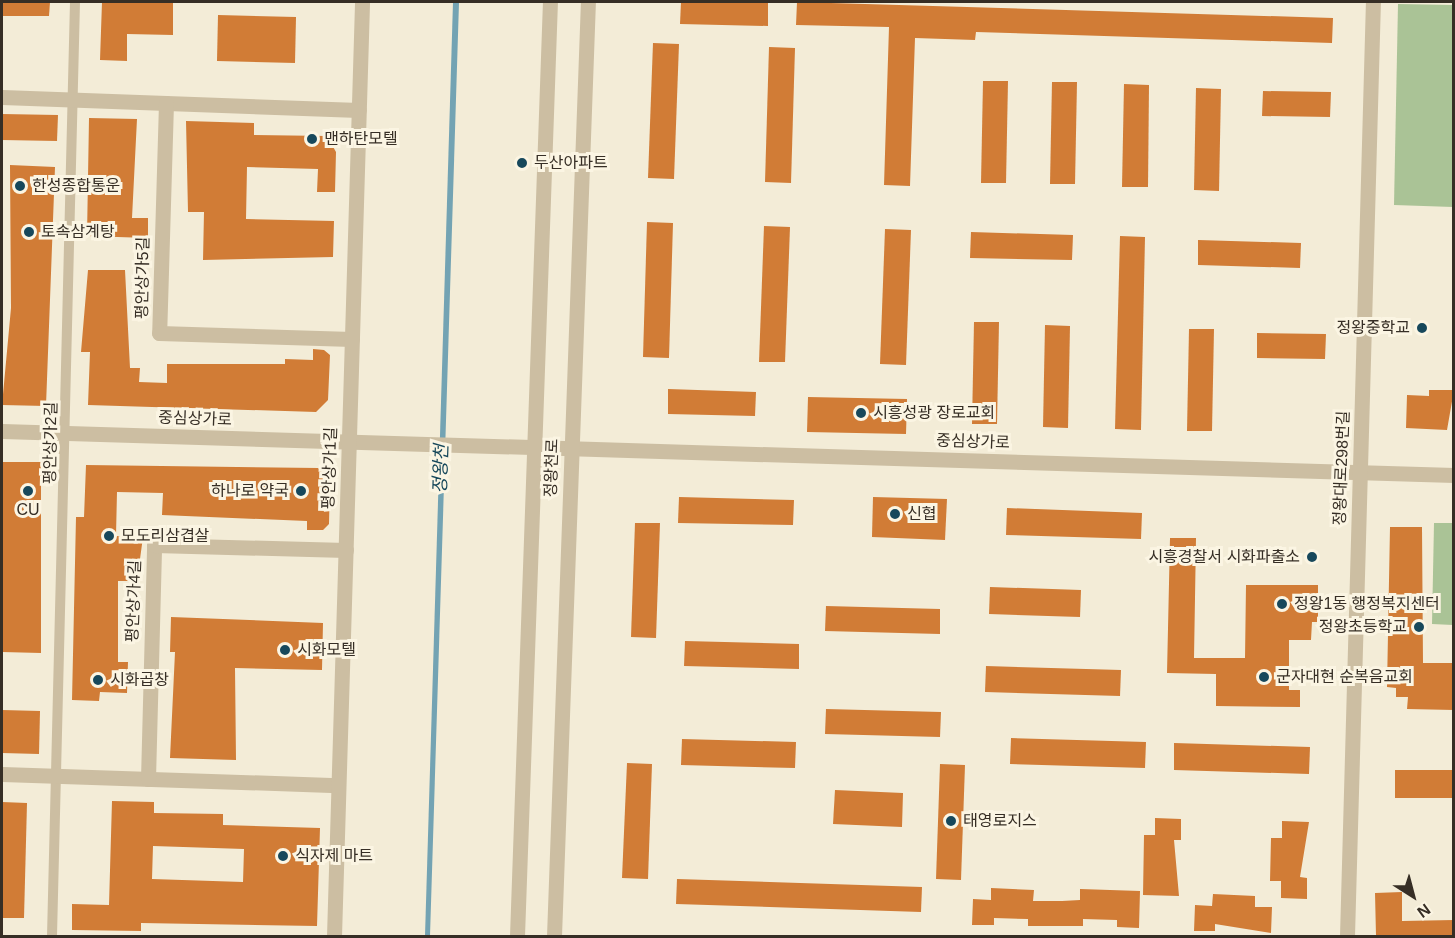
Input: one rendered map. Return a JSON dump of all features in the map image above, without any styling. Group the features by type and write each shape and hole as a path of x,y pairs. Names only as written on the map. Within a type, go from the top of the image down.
{"street":[{"name":"평안상가2길","path":"52,936 58,776 75,2"},
{"name":"평안상가1길","path":"334,936 362,2"},
{"name":"정왕천로","path":"517,936 550,2"},
{"name":"정왕천로","path":"554,936 588,2"},
{"name":"정왕대로298번길","path":"1347,936 1373,2"},
{"path":"2,97 358,110"},
{"name":"평안상가5길","path":"165,103 159,333 352,339"},
{"name":"중심상가로","path":"2,431 1454,475"},
{"name":"평안상가4길","path":"148,779 154,544 346,550"},
{"path":"2,774 339,785"}],"green space":[{"path":"1398,4 1453,5 1453,207 1394,205"},
{"path":"1434,523 1453,523 1453,625 1432,624"}],"water":[{"name":"정왕천","path":"453,2 459,2 430,936 425,936"}],"building":[{"path":"2,2 50,2 49,16 2,16"},
{"path":"102,2 173,2 173,35 127,34 127,61 100,60"},
{"path":"681,2 768,2 768,26 680,24"},
{"path":"797,2 1333,18 1332,43 976,32 975,40 915,38 910,186 884,185 889,27 796,25"},
{"path":"218,15 296,17 295,63 217,61"},
{"path":"653,43 679,44 674,179 648,178"},
{"path":"769,47 795,48 791,183 765,182"},
{"path":"983,81 1008,81 1006,183 981,183"},
{"path":"1052,82 1077,82 1075,184 1050,184"},
{"path":"1124,84 1149,85 1148,187 1122,187"},
{"path":"1196,88 1221,89 1219,191 1194,190"},
{"path":"1263,91 1331,92 1330,117 1262,116"},
{"path":"2,114 58,115 57,141 2,140"},
{"path":"89,118 137,119 132,218 148,218 148,238 87,236"},
{"path":"186,121 254,123 254,135 327,136 336,152 335,192 317,192 318,169 247,167 246,219 334,221 333,257 203,260 204,212 188,212"},
{"path":"10,165 55,167 46,406 2,405 11,308"},
{"path":"647,222 673,223 669,358 643,357"},
{"path":"764,226 790,227 785,362 759,362"},
{"path":"885,229 911,230 906,365 880,364"},
{"path":"971,232 1073,235 1072,260 970,258"},
{"path":"1120,236 1145,237 1141,430 1115,429"},
{"path":"1198,240 1301,243 1300,268 1198,265"},
{"path":"88,270 125,270 130,368 140,368 139,382 167,383 167,364 285,364 285,359 313,360 313,349 324,350 330,355 328,400 316,412 88,405 90,352 81,352"},
{"path":"974,322 999,322 997,424 972,424"},
{"path":"1045,325 1070,326 1068,428 1043,427"},
{"path":"1189,329 1214,329 1212,431 1187,431"},
{"path":"1257,333 1326,334 1325,359 1257,358"},
{"path":"668,389 756,392 755,416 668,414"},
{"path":"1429,390 1454,390 1447,430 1406,428 1407,395 1429,396"},
{"path":"808,397 907,399 906,434 807,432"},
{"path":"2,462 41,462 41,653 2,652"},
{"path":"86,465 318,468 330,480 329,524 323,530 307,530 307,521 162,515 163,493 117,492 116,536 143,537 137,581 118,581 118,662 128,662 127,693 100,692 99,701 72,700 76,517 84,517"},
{"path":"679,497 794,500 793,525 678,523"},
{"path":"873,497 947,499 945,540 872,537"},
{"path":"1007,508 1142,513 1141,539 1006,535"},
{"path":"635,523 660,523 656,638 631,637"},
{"path":"1390,527 1422,527 1423,663 1454,663 1454,710 1407,709 1408,697 1396,697 1396,688 1387,687"},
{"path":"1170,538 1196,538 1194,658 1245,658 1246,585 1318,585 1318,622 1312,622 1311,640 1289,640 1289,690 1300,690 1300,707 1216,706 1216,674 1167,673"},
{"path":"990,587 1081,590 1080,617 989,614"},
{"path":"826,606 940,609 940,634 825,631"},
{"path":"171,617 323,623 322,670 235,668 236,760 170,758 175,652 170,652"},
{"path":"685,641 799,644 799,669 684,666"},
{"path":"986,666 1121,670 1120,696 985,692"},
{"path":"826,709 941,712 940,737 825,734"},
{"path":"2,710 40,711 39,754 2,753"},
{"path":"1011,738 1146,742 1145,768 1010,764"},
{"path":"682,739 796,742 795,768 681,765"},
{"path":"1174,743 1310,747 1309,774 1174,770"},
{"path":"627,763 652,764 648,879 622,878"},
{"path":"940,764 965,765 961,880 936,879"},
{"path":"1395,770 1454,770 1454,798 1395,798"},
{"path":"835,790 903,793 902,827 833,824"},
{"path":"112,801 154,802 154,813 223,814 223,825 320,828 317,926 141,923 141,931 72,930 72,904 109,905","holes":["153,846 244,849 243,882 152,879"]},
{"path":"2,802 27,803 24,918 2,918"},
{"path":"1155,818 1181,819 1181,840 1174,840 1179,896 1143,895 1144,835 1155,835"},
{"path":"1282,821 1309,822 1300,877 1307,878 1307,899 1281,898 1281,881 1270,881 1271,838 1282,838"},
{"path":"677,879 922,887 921,912 676,904"},
{"path":"991,888 1034,890 1033,901 1080,900 1080,889 1140,891 1139,928 1117,927 1117,920 1083,919 1083,926 1028,926 1028,919 994,918 994,925 972,925 973,899 991,900"},
{"path":"1402,892 1402,921 1454,920 1454,936 1376,936 1375,893"},
{"path":"1213,894 1255,896 1255,907 1272,907 1271,933 1215,924 1215,931 1194,931 1195,905 1212,906"}],"place":[{"name":"맨하탄모텔","path":"312,139"},
{"name":"두산아파트","path":"522,163"},
{"name":"한성종합통운","path":"20,186"},
{"name":"토속삼계탕","path":"29,232"},
{"name":"정왕중학교","path":"1422,328"},
{"name":"시흥성광 장로교회","path":"861,413"},
{"name":"CU","path":"28,491"},
{"name":"하나로 약국","path":"301,491"},
{"name":"신협","path":"895,514"},
{"name":"모도리삼겹살","path":"109,536"},
{"name":"시흥경찰서 시화파출소","path":"1312,557"},
{"name":"정왕1동 행정복지센터","path":"1282,604"},
{"name":"정왕초등학교","path":"1419,627"},
{"name":"시화모텔","path":"285,650"},
{"name":"군자대현 순복음교회","path":"1264,677"},
{"name":"시화곱창","path":"98,680"},
{"name":"태영로지스","path":"951,821"},
{"name":"식자제 마트","path":"283,856"}]}
